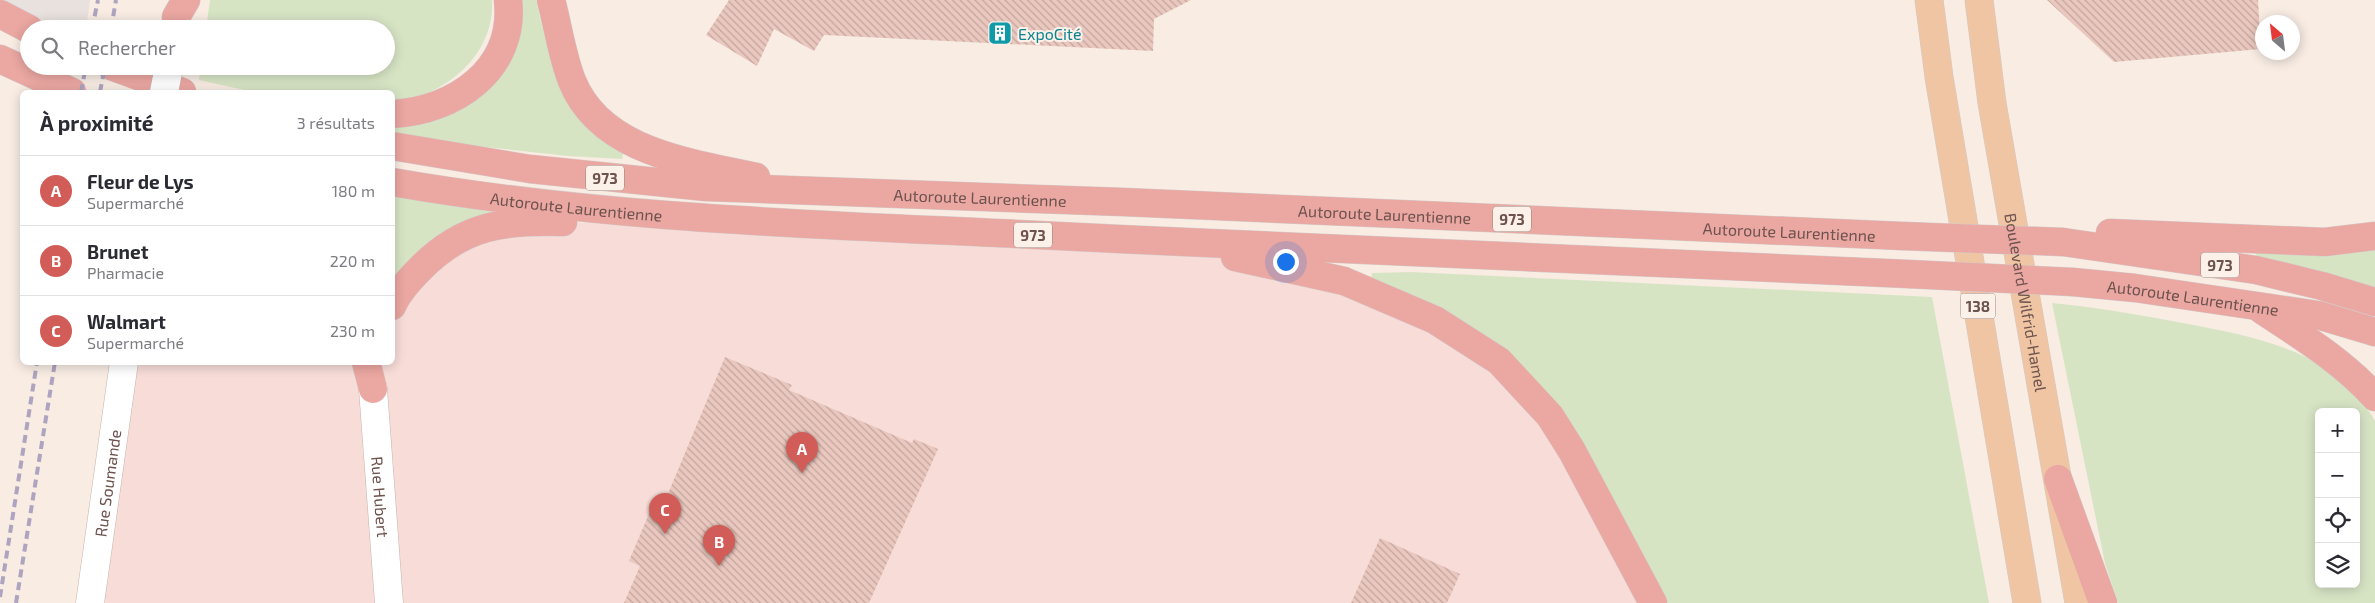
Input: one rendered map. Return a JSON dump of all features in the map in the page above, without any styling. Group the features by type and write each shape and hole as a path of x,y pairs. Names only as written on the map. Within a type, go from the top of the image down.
{"highway":[{"path":"395,114 432,108 456,98 481,78 496,59 505,36 509,10 508,0"},
{"path":"551,0 572,80 580,99 593,115 608,128 633,144 663,155 819,192"},
{"path":"0,14 20,24"},
{"path":"0,59 20,68"},
{"path":"35,75 68,90"},
{"path":"136,75 177,90"},
{"name":"Autoroute Laurentienne","path":"395,146 530,169 706,187 2063,242 2256,270 2322,286 2375,302"},
{"name":"Autoroute Laurentienne","path":"395,182 512,201 708,218 1158,241 2073,282 2135,288 2318,315 2375,332"},
{"path":"395,301 409,280 433,255 457,239 480,228 500,223 536,221 583,222 623,212"},
{"path":"2063,242 2092,232 2325,242 2375,236"},
{"path":"1158,241 1344,281 1435,320 1499,361 1554,423 1572,451 1653,603"},
{"path":"2255,306 2322,349 2355,375 2375,397"},
{"path":"367,365 373,390"},
{"path":"373,390 377,365"},
{"path":"2058,478 2103,603"}],"main road":[{"name":"138","path":"1929,0 1939,76 2027,603"},
{"name":"Boulevard Wilfrid-Hamel","path":"1979,0 1992,102 2079,603"}],"street":[{"path":"164,90 167,75"},
{"name":"Rue Soumande","path":"90,603 124,365"},
{"name":"Rue Hubert","path":"373,390 389,603"}],"shaded area":[{"path":"0,0 90,0 87,20 20,20 20,24 0,14"},
{"path":"623,212 1158,241 1344,281 1499,361 1653,603 90,603 124,365 395,365 395,302 433,255 536,221 583,223"}],"green space":[{"path":"210,0 492,0 491,21 485,39 475,56 462,70 430,92 395,103 395,90 244,90 199,80 200,75 395,75 395,20 207,20"},
{"path":"519,0 536,0 554,68 568,99 577,114 593,132 623,154 622,159 568,156 468,145 395,132 395,123 442,115"},
{"path":"395,196 501,213 395,286"},
{"path":"2375,247 2375,290 2256,258 2257,249"},
{"path":"1411,272 1932,297 1989,603 1664,603 1552,403 1371,280 1372,273"},
{"path":"2052,303 2210,328 2265,341 2316,362 2339,378 2359,397 2375,421 2375,603 2118,603 2105,563"}],"building":[{"name":"ExpoCité","path":"729,0 1191,0 1154,19 1153,51 824,35 814,51 774,29 757,66 706,35"},
{"path":"2047,0 2258,0 2259,15 2255,15 2255,50 2114,62"},
{"path":"725,357 792,385 789,390 912,443 914,439 938,449 869,603 624,603 640,566 629,561 656,497 665,501"},
{"path":"1380,538 1460,574 1447,603 1351,603"}],"railway":[{"path":"94,20 98,0"},
{"path":"113,20 116,0"},
{"path":"81,90 84,75"},
{"path":"100,90 103,75"},
{"path":"0,597 37,365"},
{"path":"16,603 55,365"}],"place":[{"name":"ExpoCité","path":"1000,33"},
{"name":"Fleur de Lys","path":"802,473"},
{"name":"Walmart","path":"665,534"},
{"name":"Brunet","path":"719,566"}]}
